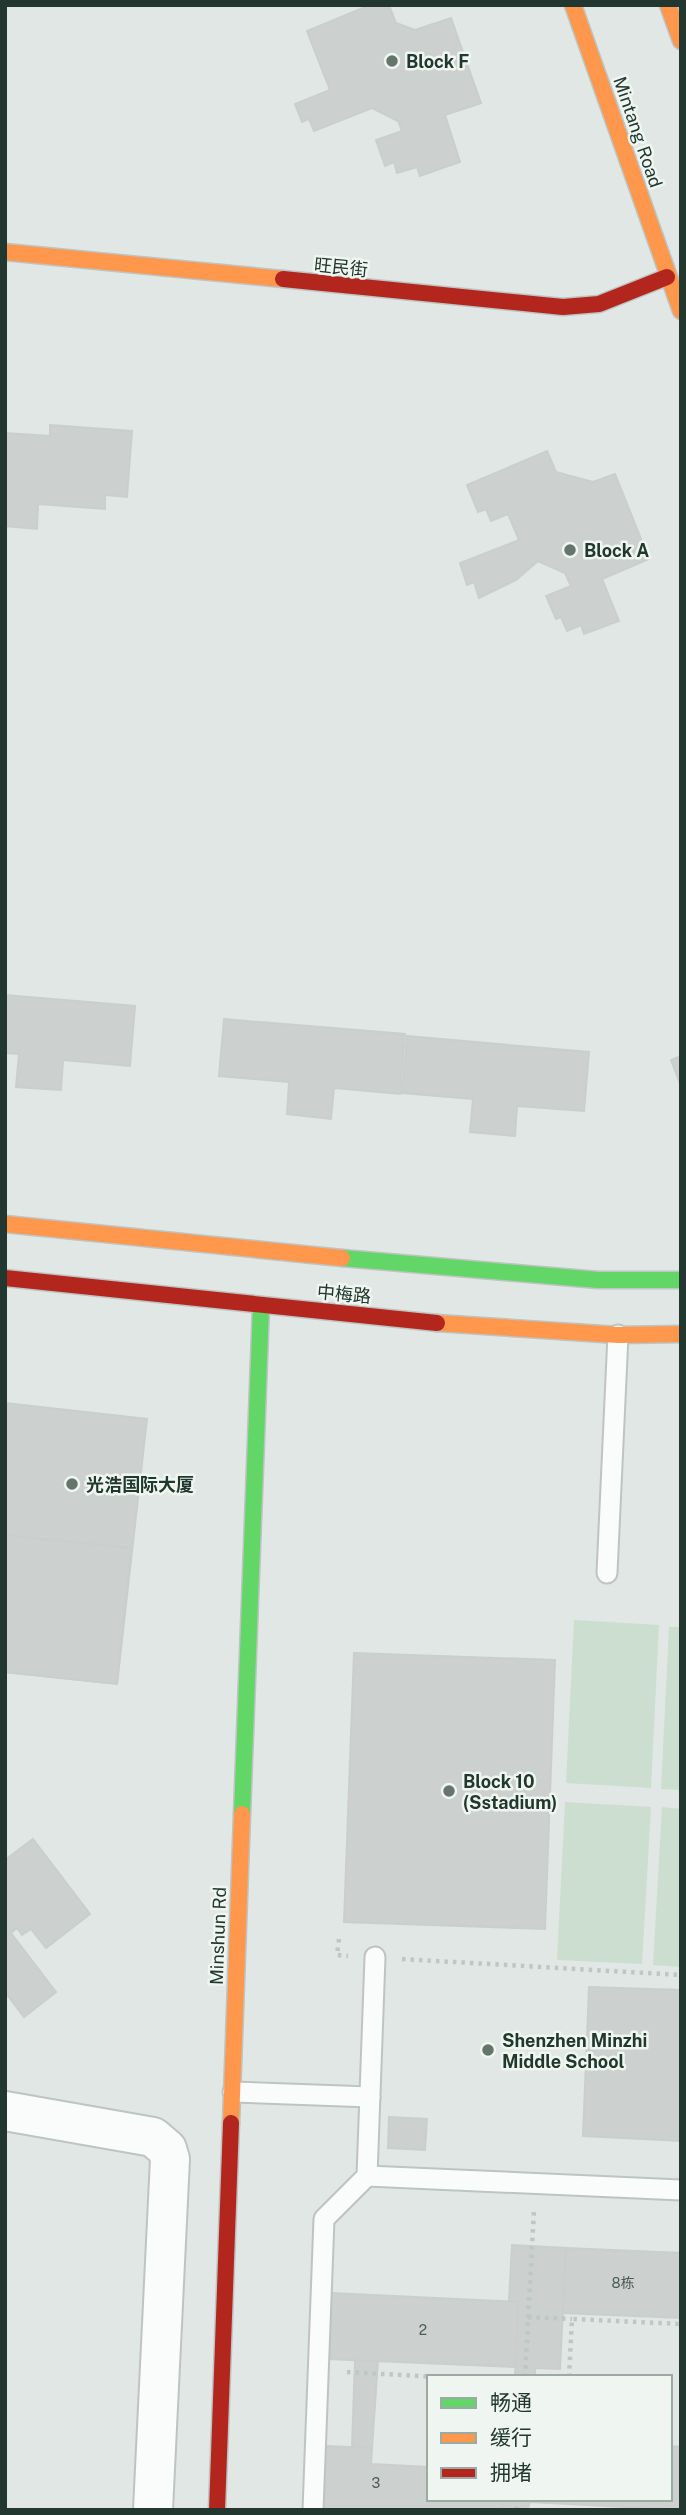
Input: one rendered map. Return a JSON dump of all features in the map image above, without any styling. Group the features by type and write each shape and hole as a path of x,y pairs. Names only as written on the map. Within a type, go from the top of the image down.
{"street":[{"name":"Mintang Road","path":"573,5 681,312"},
{"path":"668,5 681,41"},
{"name":"旺民街","path":"5,252 563,307 599,304 667,277"},
{"name":"中梅路","path":"5,1224 263,1251 584,1278 681,1280"},
{"name":"中梅路","path":"5,1278 450,1324 618,1335 681,1334"},
{"name":"Minshun Rd","path":"217,2510 261,1306"},
{"path":"5,2111 153,2137 161,2141 167,2150 169,2173 153,2510"}],"lane":[{"path":"607,1573 618,1335"},
{"path":"313,2510 324,2219 367,2176 375,1957"},
{"path":"233,2092 370,2097"},
{"path":"367,2176 681,2190"}],"path":[{"path":"339,1939 337,1955 681,1975"},
{"path":"525,2375 535,2184"},
{"path":"528,2317 681,2324"},
{"path":"569,2375 572,2319"},
{"path":"318,2371 427,2376"}],"green space":[{"path":"574,1620 659,1625 651,1788 566,1783"},
{"path":"669,1627 681,1627 681,1790 661,1789"},
{"path":"565,1802 651,1807 642,1964 557,1960"},
{"path":"662,1807 681,1809 681,1967 653,1965"}],"building":[{"name":"Block F","path":"370,5 389,5 396,23 415,30 451,18 481,103 445,115 460,162 420,176 417,167 397,173 394,162 385,166 376,140 402,131 398,121 372,108 314,131 309,119 302,122 295,104 330,90 307,31"},
{"path":"50,425 132,431 127,497 105,495 105,509 38,504 37,529 5,526 5,433 50,436"},
{"name":"Block A","path":"547,451 556,472 593,482 615,474 649,559 602,579 619,621 584,634 581,625 567,631 561,617 556,619 546,596 571,586 565,573 538,561 516,580 479,598 474,582 467,585 460,563 519,540 508,514 491,521 486,509 478,512 467,485"},
{"path":"5,995 135,1006 130,1066 63,1060 61,1090 16,1087 19,1054 5,1053"},
{"path":"224,1019 405,1034 400,1094 334,1088 331,1119 287,1114 289,1082 219,1076"},
{"path":"407,1036 589,1052 584,1111 517,1106 515,1136 470,1132 473,1099 402,1093"},
{"path":"681,1056 681,1080 679,1081 671,1060"},
{"name":"光浩国际大厦","path":"5,1403 147,1419 117,1684 5,1672"},
{"path":"5,1535 131,1548 117,1684 5,1672"},
{"name":"Block 10 (Sstadium)","path":"354,1653 555,1660 545,1929 344,1922"},
{"path":"33,1839 90,1914 46,1948 31,1929 22,1935 17,1928 11,1933 56,1992 24,2017 5,1992 5,1911 8,1911 5,1908 5,1860"},
{"path":"589,1987 681,1990 681,2141 583,2136"},
{"path":"389,2117 427,2119 425,2150 388,2148"},
{"path":"512,2245 566,2248 560,2369 535,2368 535,2375 515,2375 518,2302 509,2301"},
{"path":"566,2248 681,2253 681,2318 563,2313"},
{"path":"331,2293 518,2302 515,2367 328,2359"},
{"path":"355,2360 378,2361 372,2448 352,2447"},
{"path":"325,2446 372,2448 371,2464 427,2467 427,2501 504,2501 502,2510 322,2510"},
{"path":"672,2446 681,2447 681,2510 530,2502 672,2501"},
{"path":"504,2501 530,2501 527,2510 502,2510"}],"traffic: fast":[{"path":"342,1258 598,1280 681,1280"},
{"path":"242,1814 261,1306"}],"traffic: slow":[{"path":"573,5 681,311"},
{"path":"668,5 681,41"},
{"path":"5,252 283,279"},
{"path":"5,1224 342,1258"},
{"path":"437,1323 618,1335 681,1334"},
{"path":"231,2123 242,1814"}],"traffic: jam":[{"path":"283,279 563,307 599,304 667,277"},
{"path":"5,1278 437,1323"},
{"path":"217,2510 231,2123"}],"place":[{"name":"Block F","path":"392,61"},
{"name":"Block A","path":"570,550"},
{"name":"光浩国际大厦","path":"72,1484"},
{"name":"Block 10 (Sstadium)","path":"449,1791"},
{"name":"Shenzhen Minzhi Middle School","path":"488,2050"}]}
